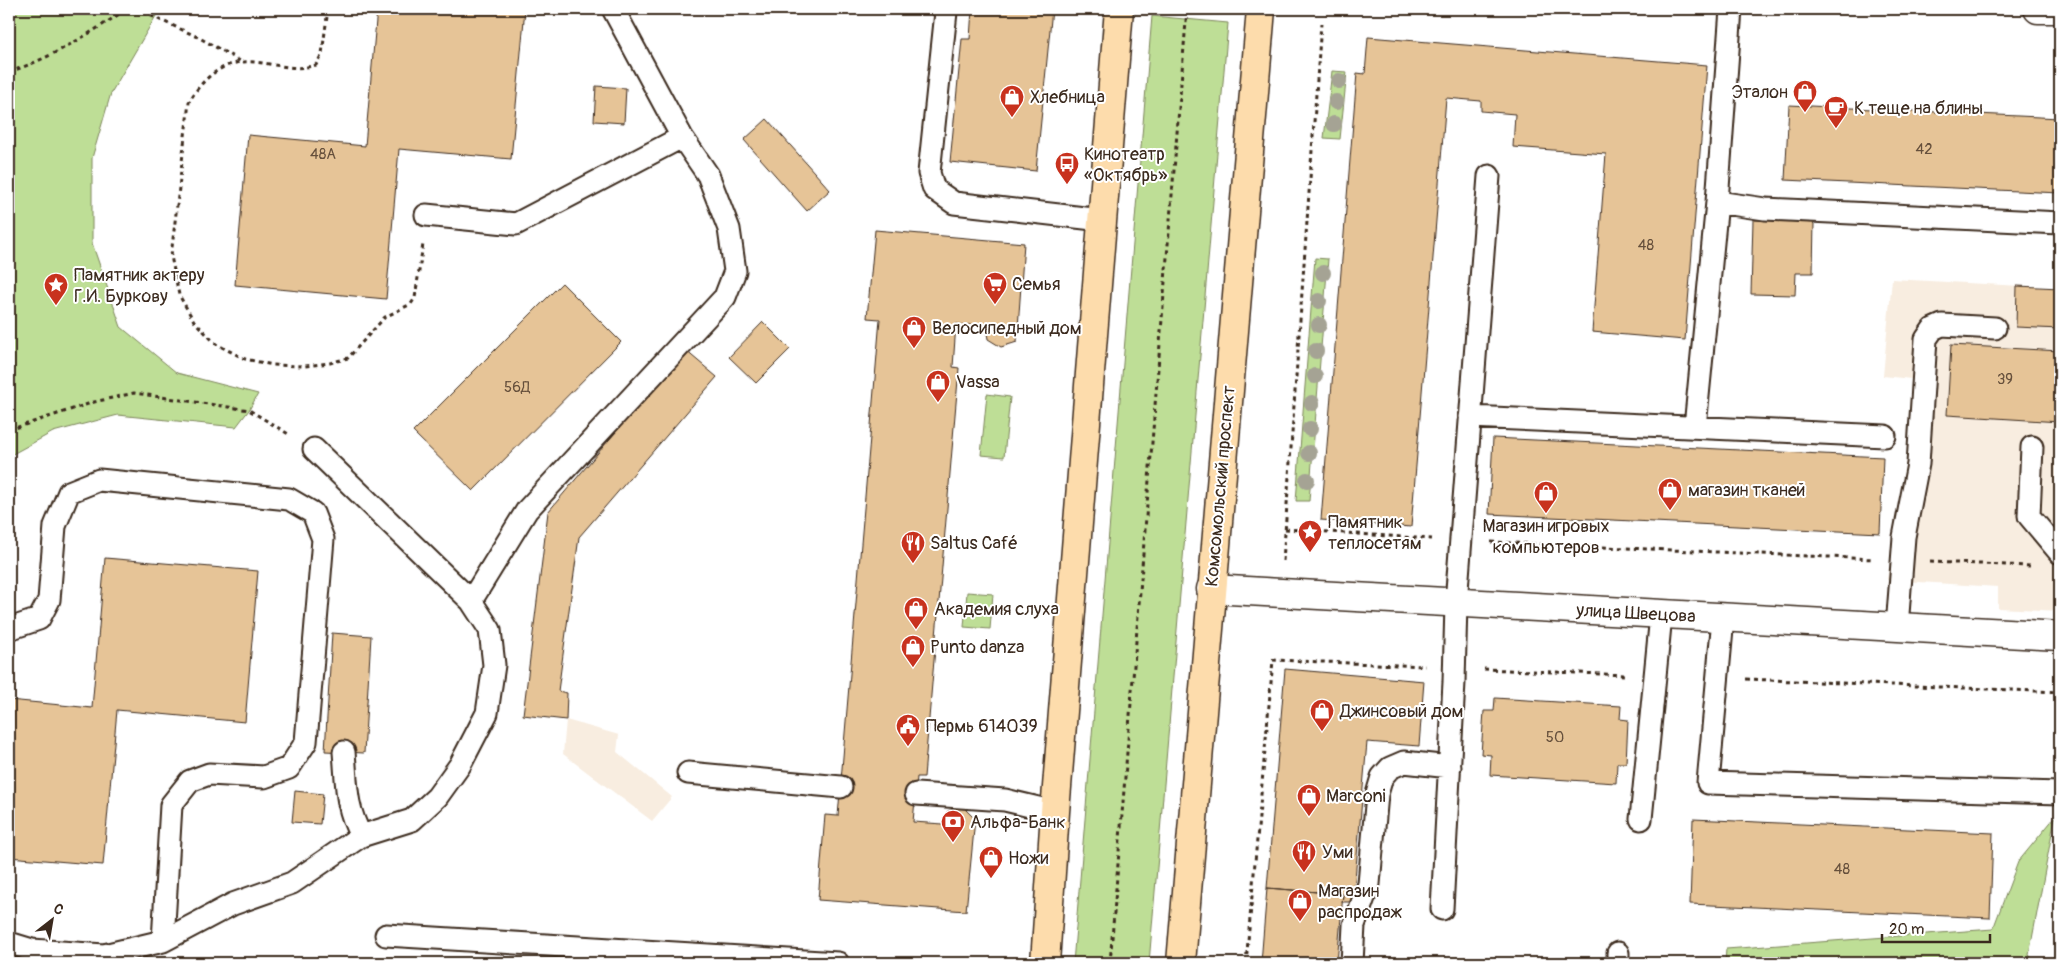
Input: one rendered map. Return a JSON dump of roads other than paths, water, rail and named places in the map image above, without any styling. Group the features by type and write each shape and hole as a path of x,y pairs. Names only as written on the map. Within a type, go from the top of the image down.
{"main road":[{"path":"1045,963 1055,812 1119,9"},
{"name":"Комсомольский проспект","path":"1181,963 1261,9"}],"street":[{"path":"2038,9 2060,9"},
{"name":"улица Швецова","path":"1211,589 2060,636"}],"lane":[{"path":"471,601 527,510 725,297 735,271 729,229 708,175 682,137 613,9"},
{"path":"943,9 946,12 929,173 934,189 954,203 1102,220"},
{"path":"1695,427 1717,202 1731,9"},
{"path":"426,215 516,224 682,137"},
{"path":"1442,909 1450,767 1456,603 1489,176"},
{"path":"1717,202 1765,209 2060,223"},
{"path":"1896,627 1904,537 1918,464 1926,339 1932,329 1942,325 1995,328"},
{"path":"1470,417 1885,436"},
{"path":"2032,447 2028,516 2060,553"},
{"path":"9,943 32,950 104,956 163,941 233,904 292,883 361,836 412,820 437,797 460,766 487,713 494,665 490,630 471,601 314,449"},
{"path":"9,629 39,619 50,600 55,526 70,492 99,480 289,499 313,513 323,539 306,742 289,768 264,777 209,774 190,781 171,804 163,941"},
{"path":"1641,820 1661,615"},
{"path":"1724,618 1708,783 2060,793"},
{"path":"344,752 348,803 353,820 361,836"},
{"path":"1352,963 1354,925 1369,884 1377,794 1382,777 1390,768 1404,762 1450,767"},
{"path":"688,773 841,787"},
{"path":"916,794 1005,800 1055,812"},
{"path":"386,935 838,963"}],"place":[{"name":"Эталон","path":"1805,113"},
{"name":"Хлебница","path":"1012,118"},
{"name":"К теще на блины","path":"1836,129"},
{"name":"Кинотеатр «Октябрь»","path":"1067,185"},
{"name":"Семья","path":"995,305"},
{"name":"Памятник актеру Г.И. Буркову","path":"56,306"},
{"name":"Велосипедный дом","path":"914,349"},
{"name":"Vassa","path":"938,403"},
{"name":"магазин тканей","path":"1670,511"},
{"name":"Магазин игровых компьютеров","path":"1546,514"},
{"name":"Памятник теплосетям","path":"1310,553"},
{"name":"Saltus Café","path":"913,564"},
{"name":"Академия слуха","path":"916,630"},
{"name":"Punto danza","path":"913,668"},
{"name":"Джинсовый дом","path":"1322,732"},
{"name":"Пермь 614039","path":"908,747"},
{"name":"Marconi","path":"1309,817"},
{"name":"Альфа-Банк","path":"953,843"},
{"name":"Уми","path":"1304,873"},
{"name":"Ножи","path":"991,879"},
{"name":"Магазин распродаж","path":"1300,922"}]}
